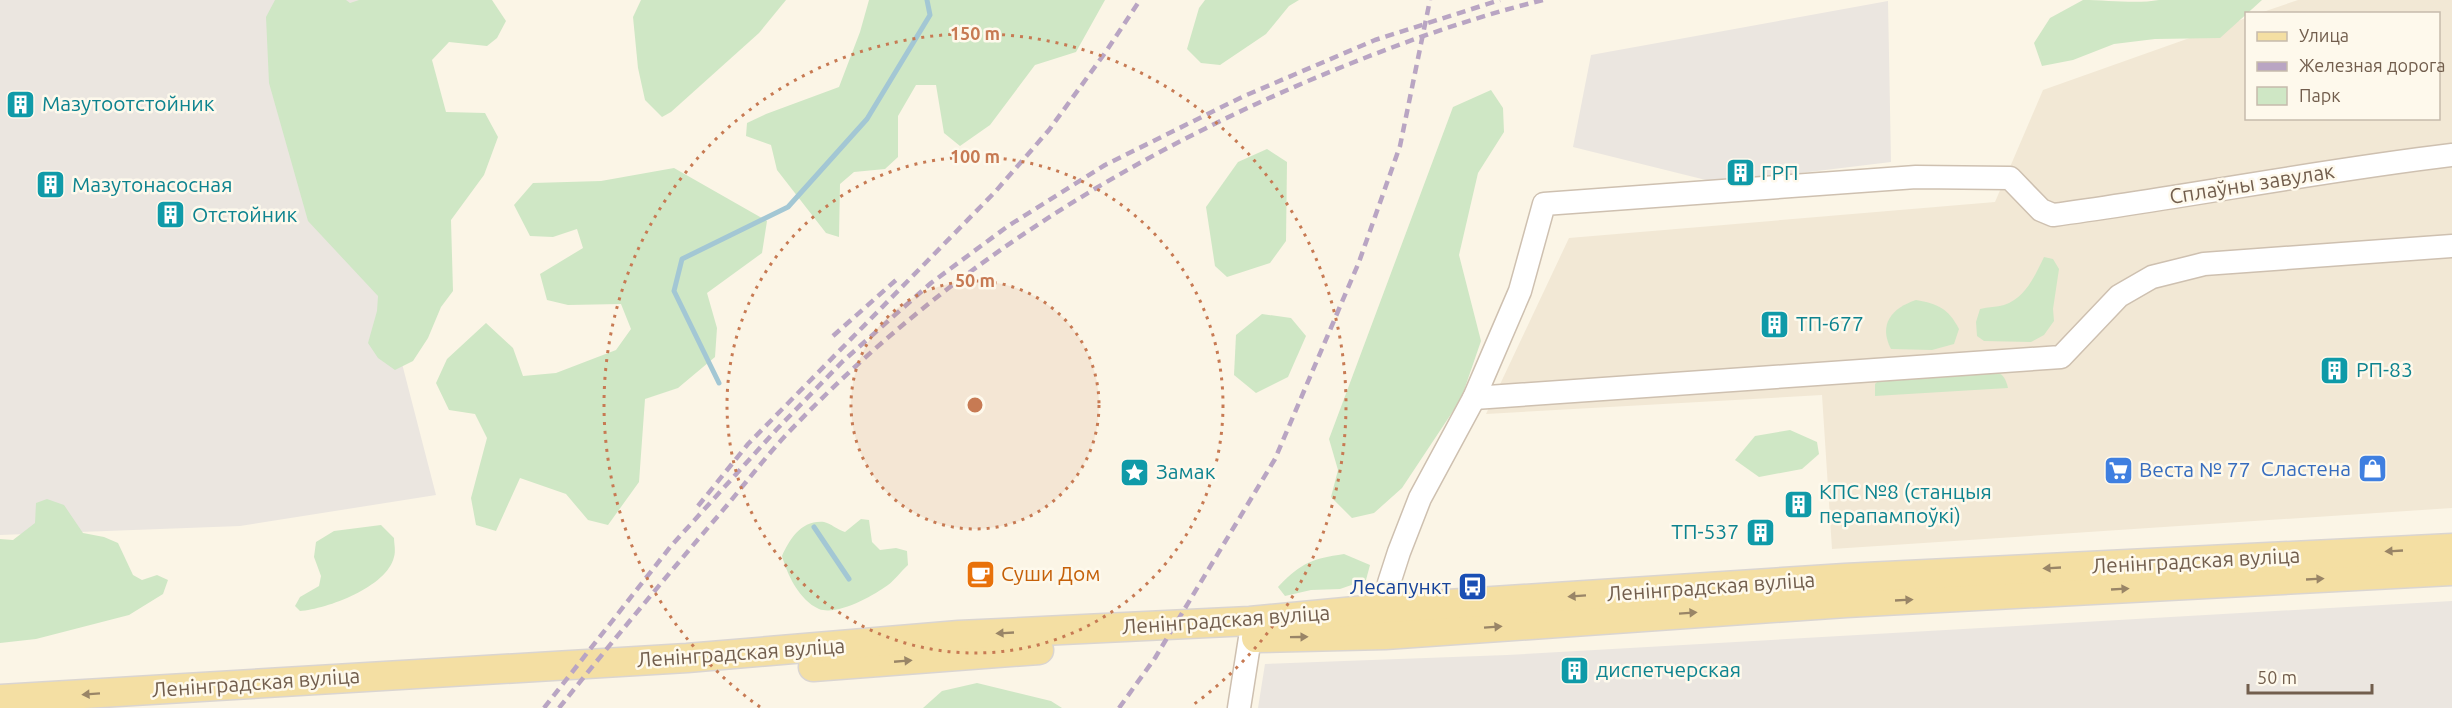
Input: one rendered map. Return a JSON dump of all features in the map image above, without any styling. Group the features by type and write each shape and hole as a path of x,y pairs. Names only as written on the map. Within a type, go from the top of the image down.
{"main road":[{"name":"Ленінградская вуліца","path":"959,646 1250,638 1386,622 1845,590 2441,560"},
{"name":"Ленінградская вуліца","path":"122,708 959,646 1250,621 1386,622"},
{"name":"Ленінградская вуліца","path":"0,699 628,662 854,654"}],"street":[{"name":"Сплаўны завулак","path":"1474,398 1520,291 1544,204 1916,177 2010,178 2041,210 2052,215 2244,187 2356,167 2452,155"},
{"path":"1386,622 1389,583 1420,498 1474,398 2061,357 2120,296 2152,277 2204,264 2452,246"},
{"path":"1239,708 1250,638"}],"shaded area":[{"path":"0,0 365,0 399,352 436,495 240,526 0,535"},
{"path":"2298,0 2452,0 2452,508 1832,549 1822,395 1486,414 1569,238 1995,202 2043,90 2245,18 2245,120 2440,120 2440,12 2263,12"},
{"path":"1888,1 1891,162 1718,183 1573,147 1591,55"},
{"path":"2452,601 2452,708 1258,708 1265,664 1507,655"}],"green space":[{"path":"275,0 346,0 350,3 359,0 492,0 506,21 497,38 487,46 449,42 432,60 446,112 485,113 498,137 484,175 451,220 453,291 441,307 428,338 413,361 395,370 378,358 368,343 377,311 378,296 308,221 269,83 266,17"},
{"path":"641,0 786,0 759,33 671,112 662,117 645,100 638,68 633,17"},
{"path":"869,0 1105,0 1076,52 1035,65 990,125 960,146 944,133 936,85 916,85 898,116 898,157 885,169 854,172 840,184 839,237 826,233 777,170 771,145 746,136 747,123 839,87 860,32"},
{"path":"1205,0 1299,0 1289,6 1266,34 1220,65 1201,63 1187,49 1199,8"},
{"path":"2083,0 2132,2 2262,0 2249,12 2245,12 2245,15 2220,38 2155,39 2114,44 2073,60 2042,66 2034,43 2050,18"},
{"path":"1491,90 1503,108 1504,132 1478,173 1459,255 1481,341 1461,399 1402,488 1374,513 1352,518 1331,497 1338,470 1329,439 1453,107"},
{"path":"1267,149 1287,162 1286,241 1270,263 1227,277 1215,266 1206,207 1238,162"},
{"path":"674,168 767,221 762,253 707,293 717,328 715,357 678,388 645,399 639,482 608,525 588,520 566,494 520,478 496,531 476,525 471,498 487,438 475,414 449,410 436,383 447,359 486,323 513,348 523,376 556,373 616,350 631,329 621,304 568,305 547,300 540,274 583,248 577,229 553,237 530,236 514,205 533,183 601,181"},
{"path":"2044,257 2053,259 2059,269 2053,309 2054,321 2044,335 2031,342 1984,341 1977,336 1976,322 1980,309 2012,302 2029,285"},
{"path":"1916,300 1936,305 1951,316 1959,329 1954,344 1932,350 1891,349 1886,332 1890,318 1894,312"},
{"path":"1262,314 1291,318 1306,336 1288,377 1256,393 1234,375 1236,335"},
{"path":"1995,372 2001,374 2008,388 1875,396 1875,384 1879,380"},
{"path":"1790,430 1817,442 1819,454 1802,469 1759,477 1735,460 1755,436"},
{"path":"47,499 64,505 83,533 104,537 118,543 133,575 142,580 157,575 168,580 163,594 129,615 36,639 0,643 0,539 13,540 35,523 36,503"},
{"path":"861,519 869,520 872,542 880,550 896,548 907,551 908,565 888,585 864,599 835,610 819,609 800,593 787,571 782,556 797,532 809,524 824,522 845,532"},
{"path":"381,525 394,538 395,552 389,568 380,578 368,587 325,606 300,611 295,606 300,597 319,586 321,576 314,557 316,542 334,531"},
{"path":"1344,554 1370,565 1366,580 1340,589 1311,590 1285,596 1278,587 1308,563"},
{"path":"977,683 1051,701 1062,708 923,708 942,691"}],"waterway":[{"path":"719,383 674,291 682,259 788,207 867,119 930,15 927,0"},
{"path":"814,527 849,579"}],"railway":[{"path":"698,506 748,444 995,192 1049,130 1140,0"},
{"path":"1119,708 1155,658 1275,459 1359,262 1400,146 1430,0"},
{"path":"544,708 671,546 777,429 842,362 931,283 1008,226 1105,165 1242,97 1375,40 1500,0"},
{"path":"559,708 786,435 843,378 902,326 964,277 1028,231 1095,189 1235,114 1308,81 1394,47 1453,26 1543,0"},
{"path":"833,336 896,280"}],"place":[{"name":"Мазутоотстойник","path":"21,104"},
{"name":"ГРП","path":"1740,173"},
{"name":"Мазутонасосная","path":"51,185"},
{"name":"Отстойник","path":"171,215"},
{"name":"ТП-677","path":"1775,324"},
{"name":"РП-83","path":"2335,370"},
{"name":"Сластена","path":"2372,469"},
{"name":"Веста № 77","path":"2118,470"},
{"name":"Замак","path":"1135,472"},
{"name":"КПС №8 (станцыя перапампоўкі)","path":"1798,504"},
{"name":"ТП-537","path":"1760,532"},
{"name":"Суши Дом","path":"980,574"},
{"name":"Лесапункт","path":"1472,587"},
{"name":"диспетчерская","path":"1575,670"}]}
